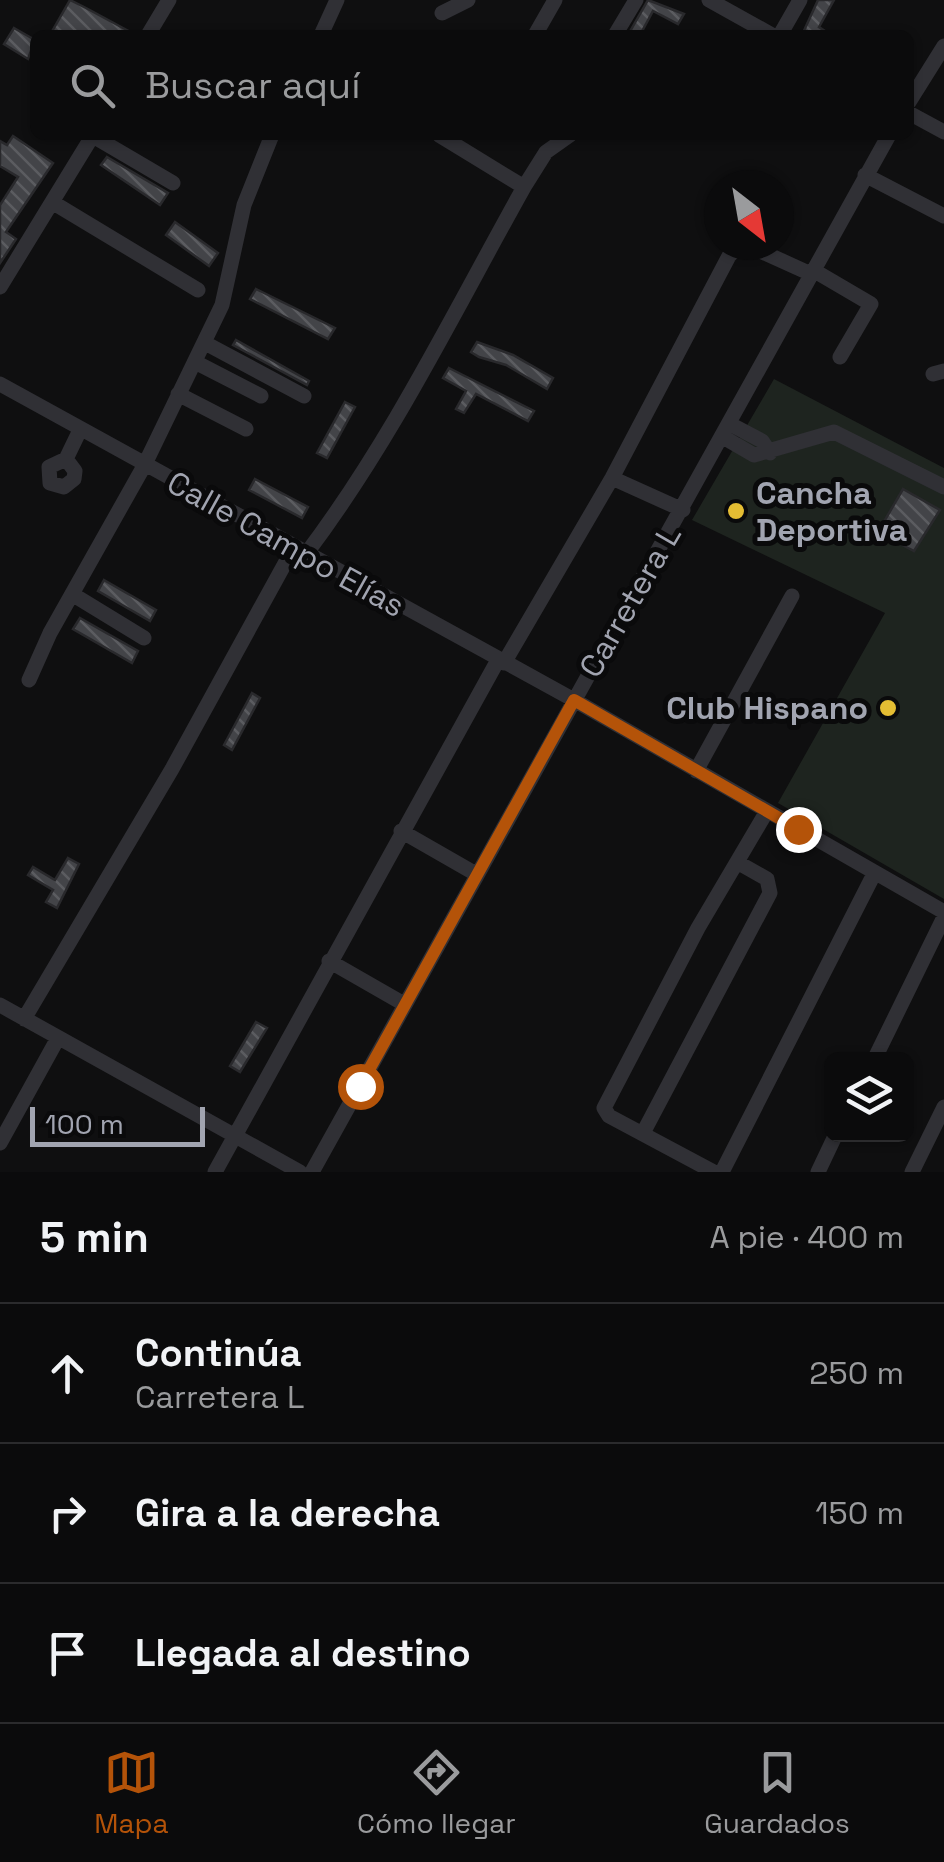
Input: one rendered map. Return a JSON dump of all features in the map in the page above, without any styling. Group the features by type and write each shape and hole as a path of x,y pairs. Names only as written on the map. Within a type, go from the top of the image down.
{"street":[{"path":"151,30 169,0"},
{"path":"323,30 337,0"},
{"path":"442,13 468,0"},
{"path":"538,30 555,0"},
{"path":"618,30 636,0"},
{"path":"709,0 762,30"},
{"path":"783,30 800,0"},
{"path":"914,94 944,46"},
{"path":"914,116 944,132"},
{"path":"0,287 91,140"},
{"path":"100,140 172,182"},
{"path":"29,680 144,466 222,305 244,205 270,140"},
{"path":"446,140 524,187"},
{"path":"24,1018 300,551 352,493 397,421 524,187 546,152 563,140"},
{"name":"Carretera L","path":"312,1172 886,140"},
{"path":"865,175 944,216"},
{"path":"52,202 198,290"},
{"path":"215,1172 401,832 612,478 727,260"},
{"path":"782,260 871,304 840,357"},
{"path":"205,343 304,396"},
{"path":"195,362 261,396"},
{"name":"Calle Campo Elías","path":"0,384 574,700 944,914"},
{"path":"178,394 246,429"},
{"path":"66,459 80,430"},
{"path":"727,431 754,455 834,432 944,486"},
{"path":"612,478 682,510"},
{"path":"72,594 144,638"},
{"path":"696,771 792,596"},
{"path":"714,1172 607,1115 604,1108 767,812"},
{"path":"401,832 476,874"},
{"path":"643,1133 770,893 766,880 737,862"},
{"path":"722,1172 874,874"},
{"path":"878,1052 944,914"},
{"path":"328,961 404,1004"},
{"path":"0,1006 300,1172"},
{"path":"0,1143 58,1038"},
{"path":"912,1172 944,1108"},
{"path":"818,1172 832,1142"}],"shaded area":[{"name":"Club Hispano","path":"774,379 944,468 944,899 778,803 885,613 692,520"}],"building":[{"path":"70,0 127,30 53,30"},
{"path":"648,0 684,14 678,24 653,11 643,30 631,30"},
{"path":"818,0 834,0 819,27 824,30 804,30"},
{"path":"14,28 30,37 28,59 4,44"},
{"path":"13,136 53,163 6,232 16,239 0,263 0,205 18,177 0,166 0,141 7,145"},
{"path":"107,157 168,193 160,205 101,165"},
{"path":"175,222 218,253 209,266 166,235"},
{"path":"256,289 335,328 328,339 250,299"},
{"path":"236,340 309,381 307,385 233,345"},
{"path":"477,342 513,355 553,378 547,389 506,365 471,352"},
{"path":"449,368 534,411 528,421 476,394 464,413 456,409 466,391 443,378"},
{"path":"345,402 355,407 327,458 317,453"},
{"path":"255,479 308,507 302,518 249,490"},
{"path":"903,489 940,510 914,551 878,532"},
{"path":"104,580 156,610 150,621 98,591"},
{"path":"80,618 138,651 132,663 73,629"},
{"path":"252,693 260,698 232,750 224,745"},
{"path":"68,858 79,864 57,908 46,902 53,890 28,875 33,867 55,880"},
{"path":"256,1022 267,1028 240,1072 230,1066"}],"place":[{"name":"Cancha Deportiva","path":"736,511"},
{"name":"Club Hispano","path":"888,708"}],"route":[{"path":"360,1086 520,791 574,700 798,829"}]}
